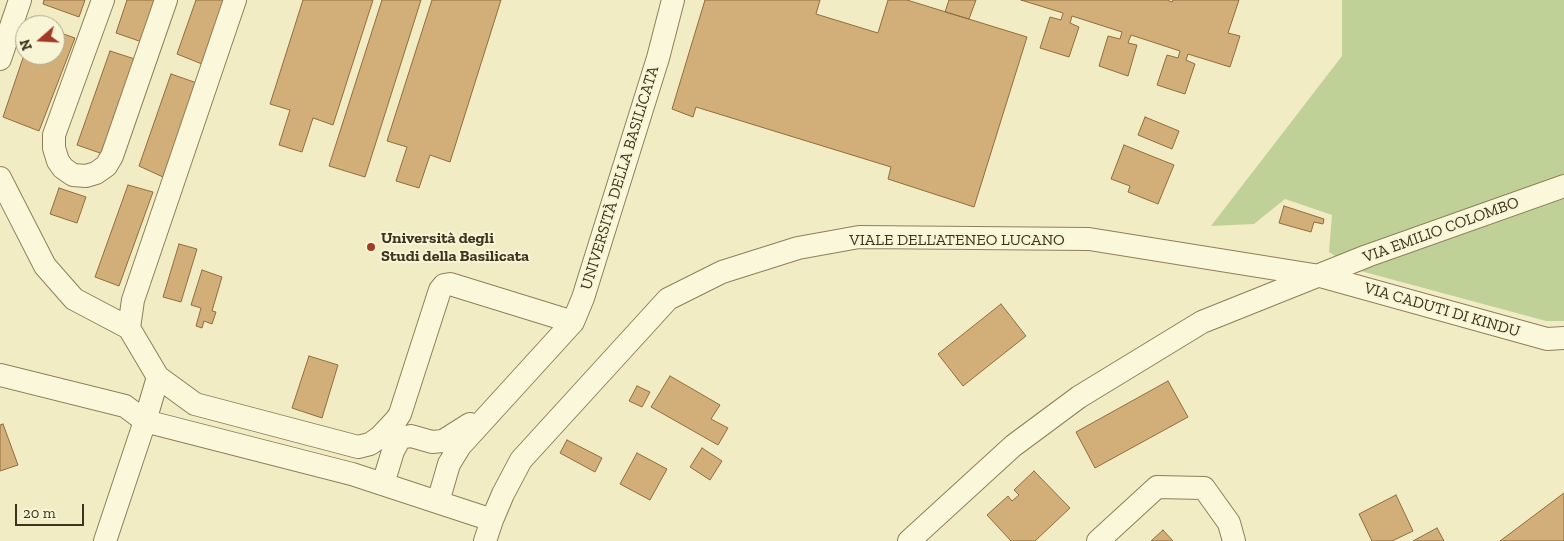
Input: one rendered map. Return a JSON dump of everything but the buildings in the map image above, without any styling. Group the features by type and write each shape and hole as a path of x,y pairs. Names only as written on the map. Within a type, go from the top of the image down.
{"street":[{"path":"0,60 20,0"},
{"path":"103,0 54,135 54,148 58,161 63,168 74,175 86,176 96,173 106,166 112,156 166,0"},
{"path":"129,328 133,300 235,0"},
{"name":"UNIVERSITÀ DELLA BASILICATA","path":"658,58 660,0"},
{"name":"UNIVERSITÀ DELLA BASILICATA","path":"573,322 583,298 658,58 673,0"},
{"path":"0,178 45,266 74,299 129,328 158,377 194,404 358,447 370,444 396,420 440,290 444,285 450,284 573,322 460,446 449,464 438,502"},
{"name":"VIA EMILIO COLOMBO","path":"909,541 1013,446 1078,397 1202,322 1367,256 1564,186"},
{"name":"VIALE DELL'ATENEO LUCANO","path":"485,541 492,520 521,460 668,299 722,272 798,248 859,237 1090,239 1320,276"},
{"name":"VIA CADUTI DI KINDU","path":"1320,276 1547,339 1564,338"},
{"path":"0,375 125,406 145,421 352,474 492,520"},
{"path":"105,541 158,377"},
{"path":"383,484 392,451 400,438 411,436 432,442 443,441 492,409"},
{"path":"1098,541 1157,487 1204,488 1228,523 1234,541"}],"green space":[{"path":"1342,0 1564,0 1564,321 1546,321 1357,270 1329,252 1332,215 1285,199 1254,224 1211,226 1342,56"}],"place":[{"name":"Università degli Studi della Basilicata","path":"371,247"}]}
